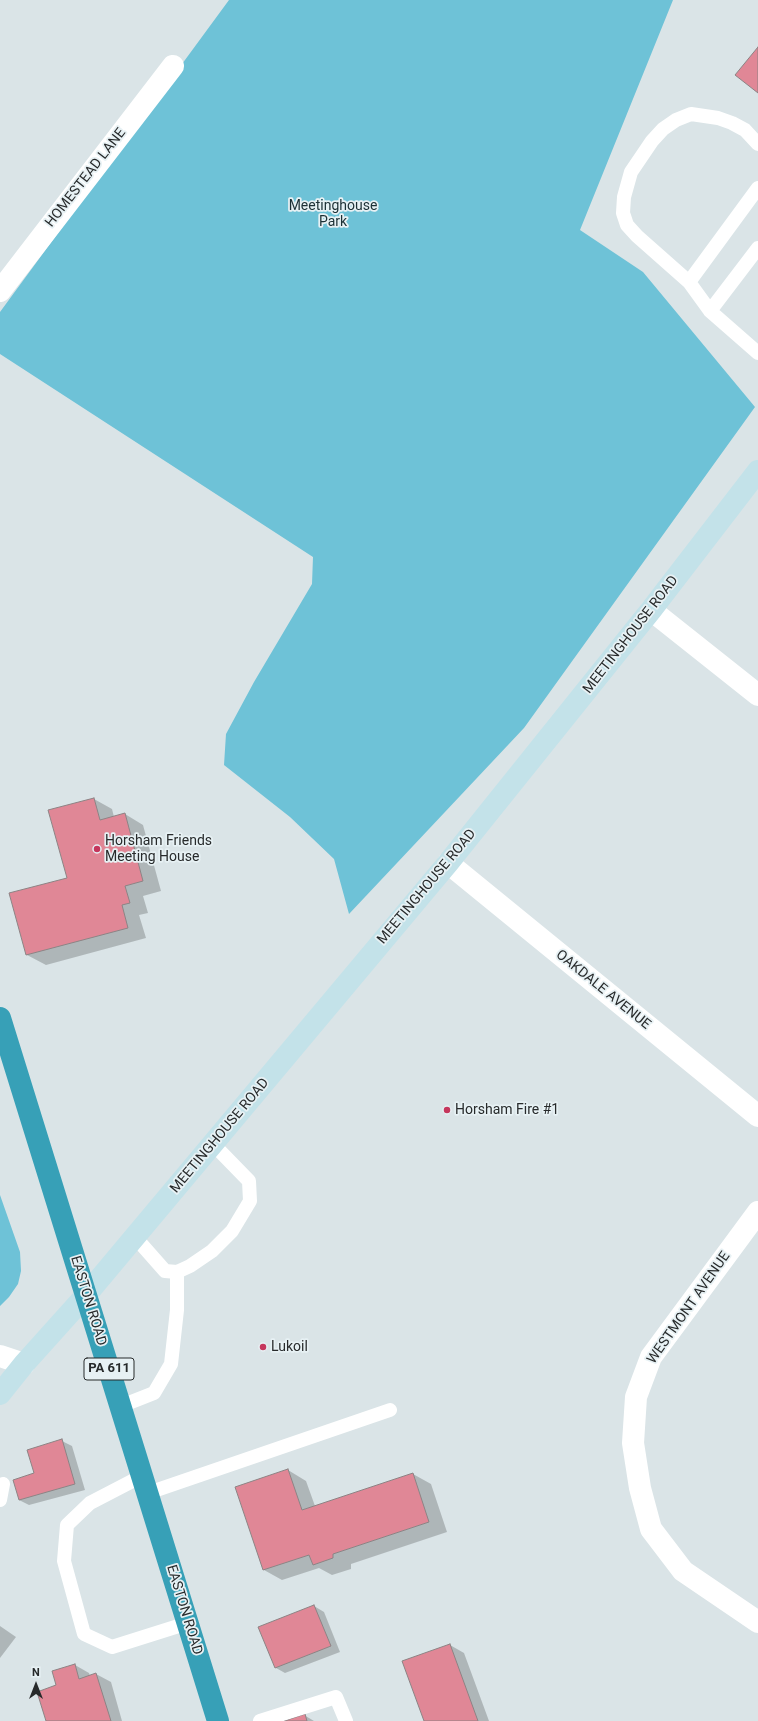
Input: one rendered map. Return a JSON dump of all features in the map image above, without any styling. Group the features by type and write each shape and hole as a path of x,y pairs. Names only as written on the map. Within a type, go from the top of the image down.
{"highway":[{"name":"EASTON ROAD","path":"0,1018 218,1721"}],"street":[{"name":"HOMESTEAD LANE","path":"0,291 173,66"},
{"name":"MEETINGHOUSE ROAD","path":"0,1394 24,1364 86,1295 135,1237 448,863 651,610 758,471"},
{"path":"651,610 758,695"},
{"name":"OAKDALE AVENUE","path":"448,863 758,1116"},
{"name":"WESTMONT AVENUE","path":"758,1212 651,1357 636,1397 633,1443 640,1488 651,1529 683,1571 758,1622"},
{"path":"0,1356 24,1364"}],"lane":[{"path":"758,144 746,130 718,118 691,114 676,120 663,129 645,150 631,172 624,197 623,214 627,224 656,254 689,282 710,311 758,353"},
{"path":"689,282 758,188"},
{"path":"710,311 758,248"},
{"path":"135,1237 165,1271 177,1272 190,1266 217,1246 232,1231 250,1201 249,1181 213,1144"},
{"path":"120,1406 154,1393 170,1364 177,1310 177,1272"},
{"path":"188,1623 112,1647 84,1634 64,1560 67,1525 90,1502 390,1410"},
{"path":"0,1500 3,1484"},
{"path":"260,1721 336,1697 346,1721"}],"green space":[{"name":"Meetinghouse Park","path":"229,0 673,0 580,230 643,272 755,407 524,728 349,914 334,859 290,817 224,765 226,734 254,682 312,584 313,557 0,354 0,312"},
{"path":"0,1195 20,1252 21,1271 18,1284 9,1297 0,1306"}],"building":[{"path":"758,47 758,93 735,75"},
{"name":"Horsham Friends Meeting House","path":"94,798 100,820 125,813 143,881 125,886 130,903 122,905 128,928 26,955 9,893 67,878 48,810"},
{"path":"62,1439 75,1484 19,1500 13,1480 34,1473 27,1450"},
{"path":"288,1469 302,1510 413,1473 429,1522 333,1554 333,1558 313,1565 309,1555 263,1570 235,1487"},
{"path":"314,1605 331,1646 275,1668 258,1627"},
{"path":"450,1644 478,1721 424,1721 402,1661"},
{"path":"75,1664 79,1679 96,1673 111,1721 46,1721 37,1692 56,1685 52,1671"},
{"path":"305,1714 307,1721 284,1721"}],"place":[{"name":"Horsham Friends Meeting House","path":"97,849"},
{"name":"Horsham Fire #1","path":"447,1110"},
{"name":"Lukoil","path":"263,1347"}]}
